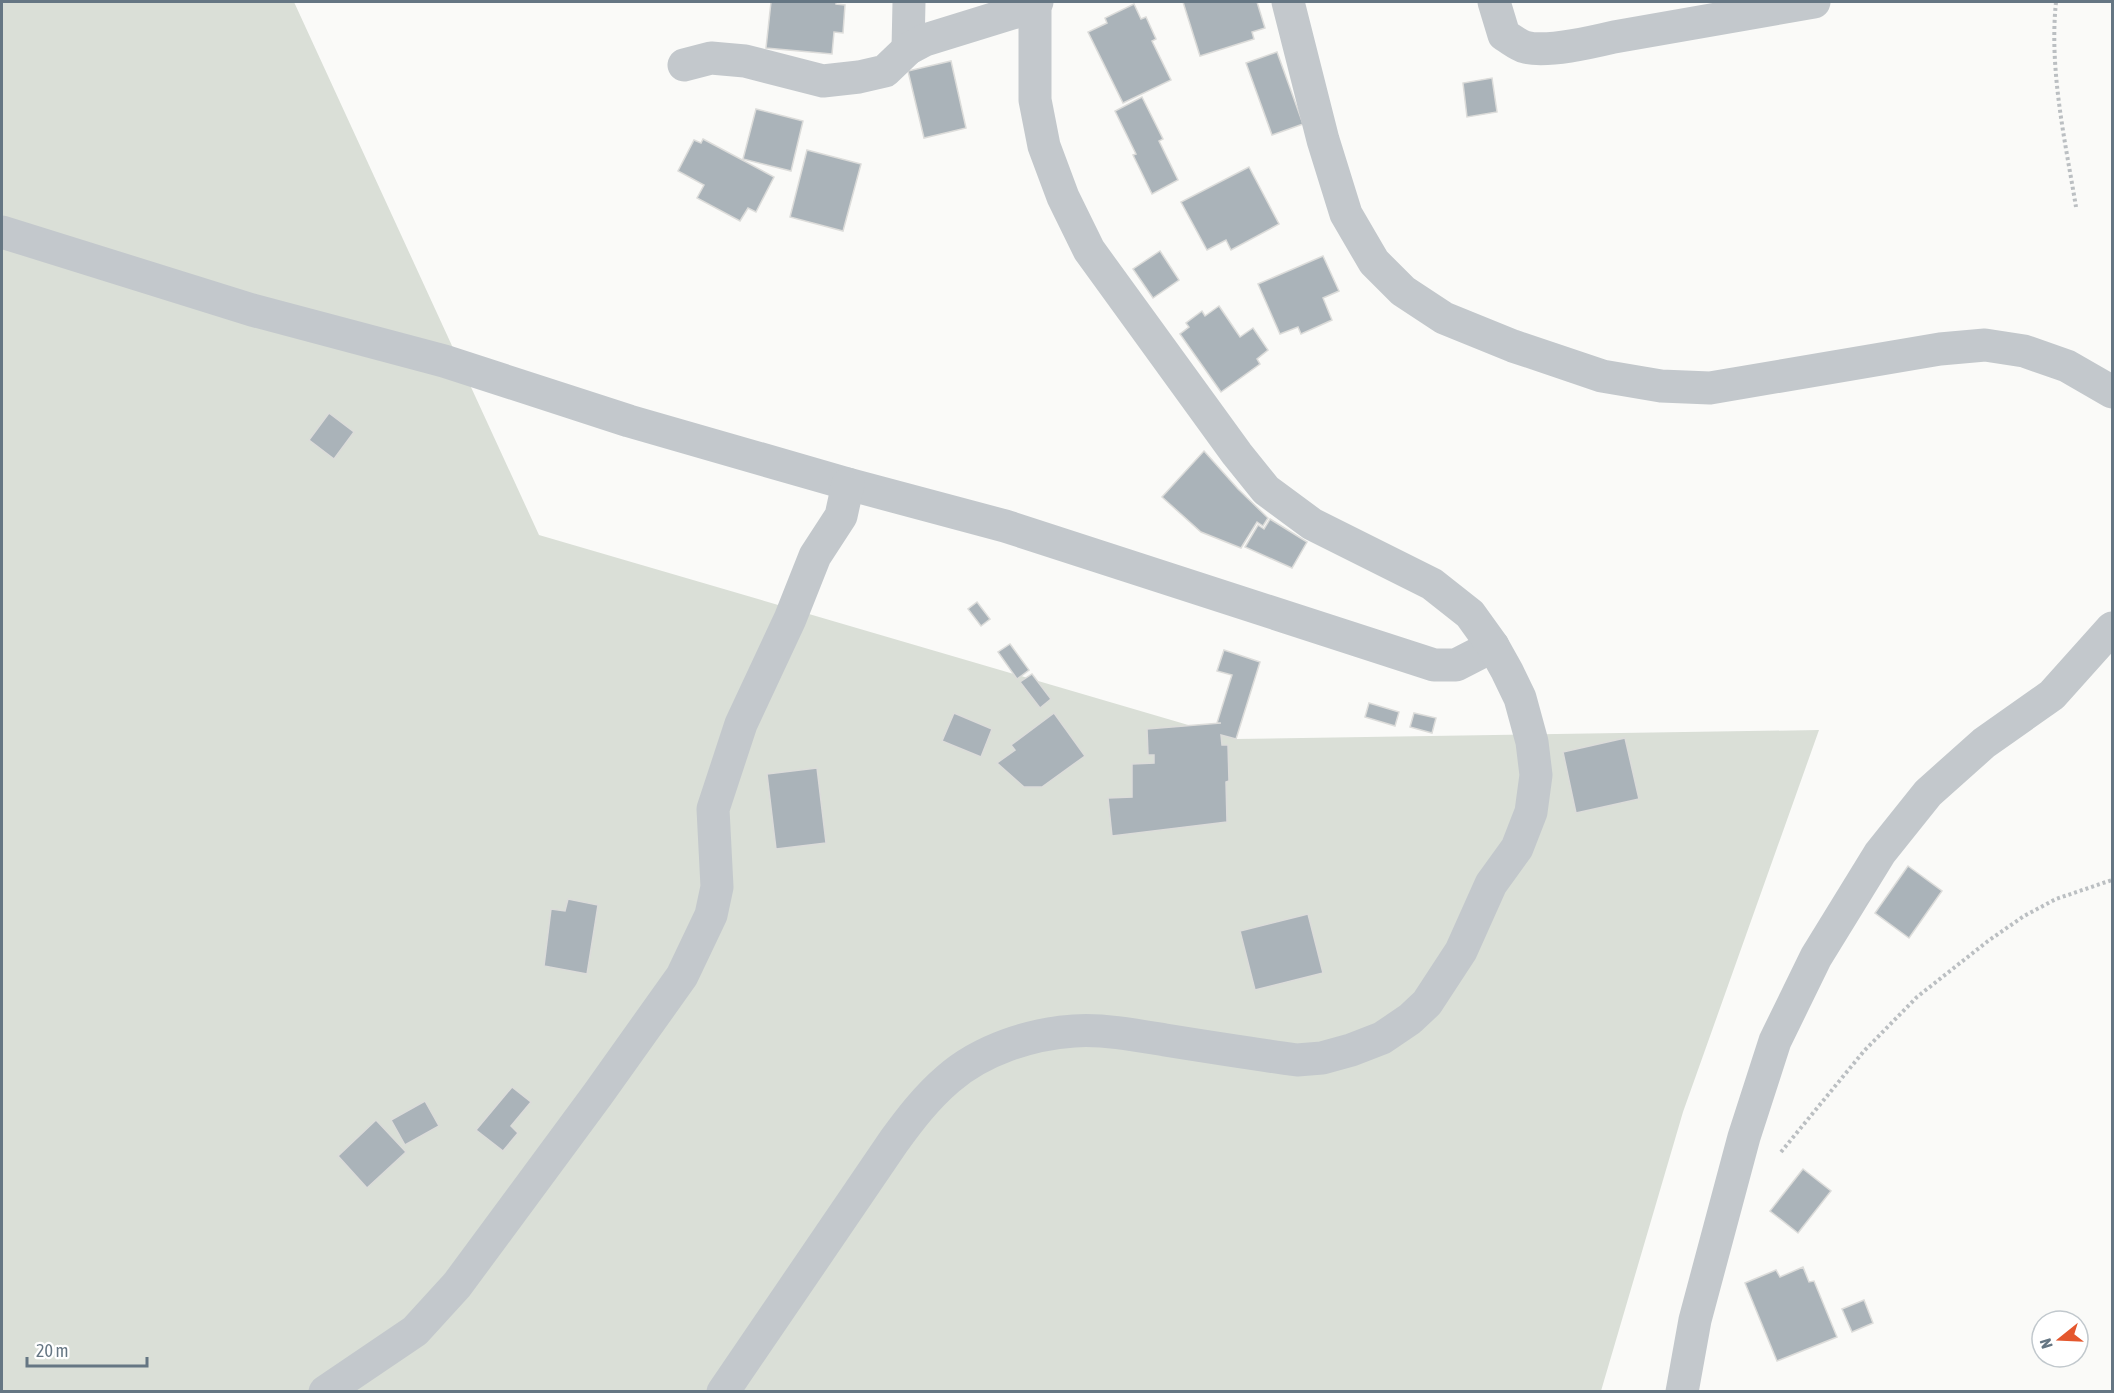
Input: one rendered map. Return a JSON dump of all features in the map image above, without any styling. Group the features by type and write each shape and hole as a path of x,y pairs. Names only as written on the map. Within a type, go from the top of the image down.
{"street":[{"path":"908,49 909,2"},
{"path":"1288,2 1323,140 1346,214 1374,262 1403,291 1444,318 1513,346 1602,376 1661,386 1710,388 1940,349 1985,345 2024,351 2067,366 2112,392"},
{"path":"1494,2 1504,35 1526,47 1587,44 1614,37 1814,2"},
{"path":"684,64 711,58 745,61 822,81 885,71 908,49 925,40 1036,4 1035,100 1044,146 1063,197 1089,250 1237,454 1266,490 1312,524 1432,584 1470,614 1493,646 1520,698 1532,742 1536,775 1532,812 1517,848 1491,884 1461,951 1427,1003 1410,1019 1382,1038 1322,1058 1297,1060 1143,1036 1076,1030 1046,1034 1011,1044 979,1057 949,1078 921,1105 887,1151 723,1392"},
{"path":"2,232 252,310 444,361 629,421 1005,526 1434,665 1456,665 1493,646"},
{"path":"325,1392 415,1331 457,1285 682,976 711,915 717,887 713,809 741,724 790,620 815,556 841,516 848,484"},
{"path":"1682,1392 1695,1320 1744,1137 1775,1041 1816,957 1880,853 1928,793 1984,743 2052,695 2112,628"}],"path":[{"path":"2056,2 2054,22 2059,106 2076,207"},
{"path":"1780,1153 1864,1051 1917,997 2024,916 2056,899 2112,880"}],"shaded area":[{"path":"2,2 294,2 539,535 1236,739 1819,730 1683,1112 1601,1391 2,1392"}],"building":[{"path":"771,2 836,2 836,4 845,5 843,33 834,32 832,54 766,48"},
{"path":"1183,2 1257,2 1265,28 1252,32 1254,39 1200,56"},
{"path":"1134,4 1141,19 1146,17 1156,39 1152,41 1171,80 1123,103 1088,32 1107,23 1105,18"},
{"path":"1277,52 1303,124 1272,135 1246,63"},
{"path":"951,61 966,128 924,138 908,71"},
{"path":"1492,78 1497,112 1467,117 1463,83"},
{"path":"1142,97 1163,139 1159,141 1178,180 1152,194 1115,111"},
{"path":"756,109 803,121 791,171 743,159"},
{"path":"703,139 774,177 756,212 748,208 740,221 697,198 704,185 678,171 694,140 701,143"},
{"path":"807,150 861,164 843,231 790,217"},
{"path":"1249,167 1279,224 1231,250 1226,240 1207,250 1181,202"},
{"path":"1160,251 1179,280 1153,298 1133,269"},
{"path":"1323,256 1339,291 1323,298 1332,320 1301,334 1298,327 1280,334 1258,284"},
{"path":"1219,306 1240,337 1253,328 1268,350 1257,359 1260,364 1221,392 1180,334 1189,327 1186,323 1202,311 1205,316"},
{"path":"329,413 354,432 334,459 309,440"},
{"path":"1204,451 1268,518 1263,526 1257,522 1241,548 1201,532 1162,497"},
{"path":"1270,519 1307,542 1292,568 1245,547 1258,525 1264,529"},
{"path":"977,602 990,619 981,626 968,609"},
{"path":"1010,644 1029,670 1017,679 998,652"},
{"path":"1224,650 1260,662 1236,739 1221,735 1222,745 1228,745 1227,822 1112,836 1108,798 1132,797 1132,764 1154,763 1154,755 1148,755 1147,729 1221,723 1217,723 1232,675 1217,671"},
{"path":"1032,674 1051,699 1040,708 1020,682"},
{"path":"1369,703 1399,712 1395,726 1365,717"},
{"path":"954,713 992,729 981,757 942,741"},
{"path":"1054,713 1085,756 1042,787 1024,787 997,763 1015,750 1011,745"},
{"path":"1414,713 1436,718 1432,733 1410,727"},
{"path":"1625,738 1639,799 1576,813 1563,752"},
{"path":"817,768 826,843 776,849 767,774"},
{"path":"1908,866 1942,891 1909,938 1875,913"},
{"path":"568,899 598,905 587,974 544,966 551,909 565,911"},
{"path":"1308,914 1323,973 1255,990 1240,931"},
{"path":"512,1087 531,1102 511,1126 518,1133 503,1151 476,1130"},
{"path":"425,1101 439,1126 405,1145 391,1120"},
{"path":"376,1120 406,1152 367,1188 338,1156"},
{"path":"1803,1169 1831,1191 1798,1233 1770,1211"},
{"path":"1803,1267 1809,1282 1814,1281 1837,1337 1777,1361 1745,1283 1776,1270 1780,1277"},
{"path":"1864,1300 1873,1323 1852,1332 1842,1309"}]}
